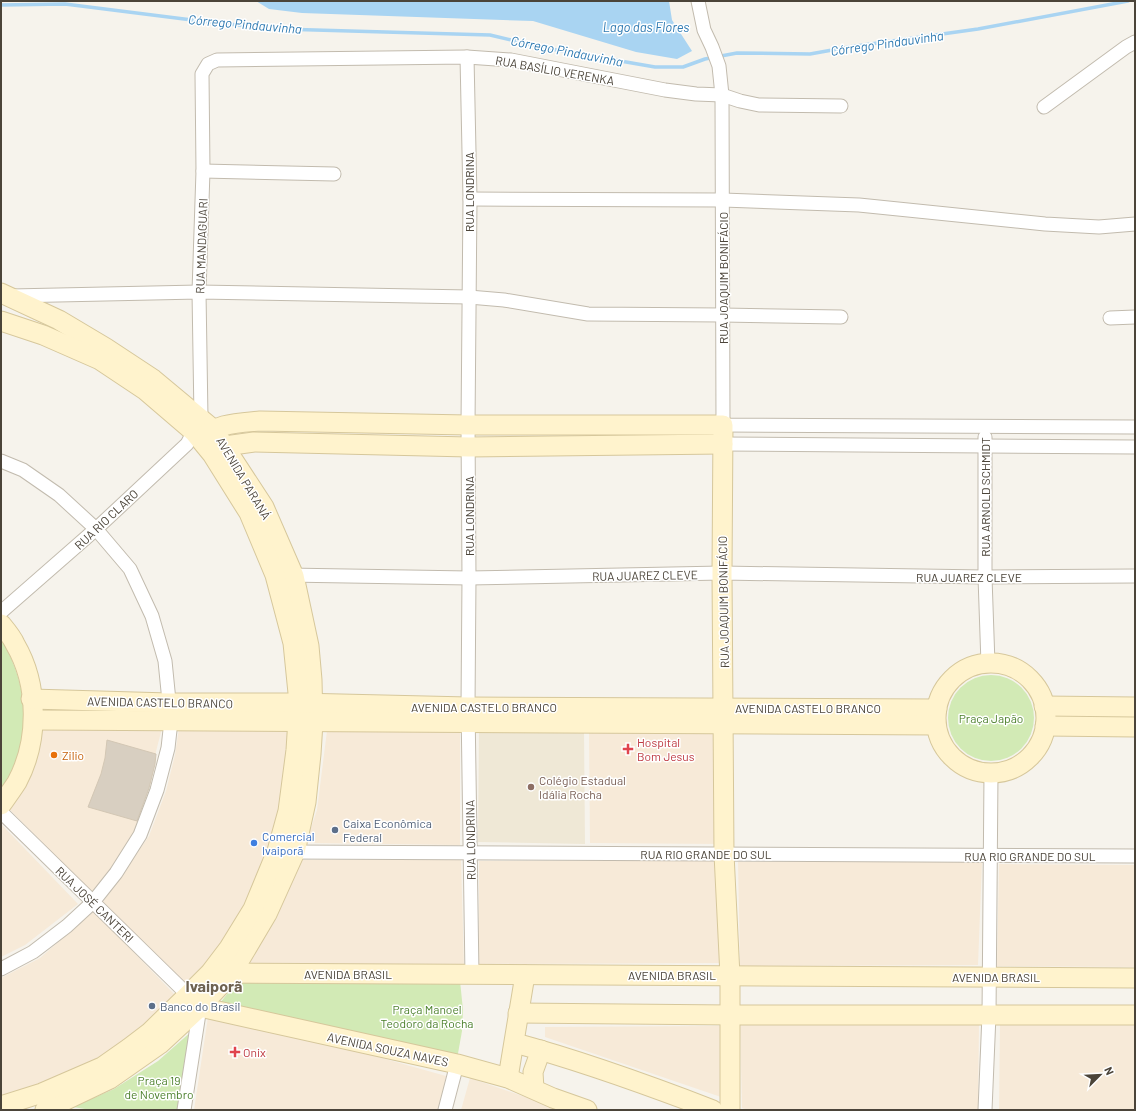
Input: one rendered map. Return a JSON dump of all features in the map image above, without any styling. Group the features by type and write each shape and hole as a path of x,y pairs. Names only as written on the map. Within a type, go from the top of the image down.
{"main road":[{"name":"AVENIDA PARANÁ","path":"1,1106 42,1093 102,1067 232,973 267,914 286,851 288,811 312,680 309,646 294,576 264,506 208,436 153,379 106,348 59,320 4,294"},
{"name":"AVENIDA PARANÁ","path":"1,321 42,335 100,360 145,390 208,436 249,513 275,575 293,643 306,712"},
{"path":"208,436 240,423 260,421 468,425 723,425"},
{"name":"RUA JOAQUIM BONIFÁCIO","path":"723,425 722,573 724,854 730,976 730,1110"},
{"path":"208,436 254,442 469,447 723,444"},
{"path":"1,624 16,644 29,675 34,720 29,752 17,782 1,805"},
{"path":"988,664 1009,666 1025,675 1037,689 1044,706 1045,726 1041,742 1032,755 1021,765 1006,772 991,774 975,771 961,764 949,754 940,740 936,717 941,694 950,681 962,671 976,665 988,664"},
{"name":"AVENIDA CASTELO BRANCO","path":"31,699 170,712"},
{"path":"1044,706 1135,707"},
{"name":"AVENIDA CASTELO BRANCO","path":"34,720 170,712 936,717"},
{"path":"1045,726 1135,727"},
{"name":"AVENIDA PARANÁ","path":"52,1109 110,1079 160,1044 194,1001 210,973 229,948 286,851"},
{"name":"AVENIDA BRASIL","path":"210,973 1135,978"},
{"path":"508,1078 515,1043 518,1013 525,975"},
{"name":"AVENIDA SOUZA NAVES","path":"194,1001 457,1064 508,1078 553,1098 587,1110"},
{"path":"518,1013 730,1015 1135,1015"},
{"path":"515,1043 660,1089 713,1110"},
{"path":"534,1089 533,1072 541,1050"}],"street":[{"name":"RUA JOAQUIM BONIFÁCIO","path":"698,1 704,30 719,66 722,95 723,425"},
{"path":"1044,107 1081,79 1135,42"},
{"name":"RUA BASÍLIO VERENKA","path":"202,74 208,64 217,60 467,57 511,60 665,90 696,94 722,95 759,105 841,106"},
{"name":"RUA LONDRINA","path":"467,57 470,199 468,715 472,974"},
{"name":"RUA MANDAGUARI","path":"202,74 203,171 199,292 208,436"},
{"path":"203,171 334,174"},
{"path":"470,199 723,200 859,205 1045,224 1099,227 1135,224"},
{"path":"4,294 199,292 469,297 504,300 588,314 841,317"},
{"path":"1110,318 1135,317"},
{"path":"723,425 1135,427"},
{"name":"RUA ARNOLD SCHMIDT","path":"985,427 985,577 988,664"},
{"name":"RUA RIO CLARO","path":"1,612 96,529 186,444 208,436"},
{"path":"723,444 1135,447"},
{"path":"1,461 23,470 59,495 96,529 130,569 152,616 165,661 170,712 168,748 157,790 140,834 116,873 93,902 68,926 33,952 1,969"},
{"name":"RUA JUAREZ CLEVE","path":"275,575 469,578 722,573 985,577 1135,576"},
{"path":"986,1110 989,1015 991,774"},
{"name":"RUA JOSÉ CANTERI","path":"1,812 194,1001"},
{"name":"RUA RIO GRANDE DO SUL","path":"286,851 1135,856"},
{"path":"184,1110 194,1001"},
{"path":"445,1110 457,1064"}],"shaded area":[{"path":"39,727 162,728 136,831 94,894 8,808"},
{"path":"291,727 291,747 271,850 243,907 222,942 203,968 186,986 103,902 149,836 166,791 175,755 179,728"},
{"path":"460,730 460,845 306,843 317,810 327,731"},
{"name":"Colégio Estadual Idália Rocha","path":"479,730 584,731 585,844 478,842"},
{"path":"589,731 718,732 719,844 590,843"},
{"path":"1,824 78,904 25,945 1,957"},
{"path":"301,860 461,860 464,967 245,966 276,919"},
{"path":"479,861 722,861 723,963 479,964"},
{"path":"738,862 982,862 978,965 740,966"},
{"path":"999,864 1135,865 1135,967 997,966"},
{"path":"94,911 176,996 149,1024 99,1058 41,1087 1,1098 1,978 40,958"},
{"path":"208,1017 296,1034 446,1076 439,1110 194,1110"},
{"path":"740,1023 979,1023 978,1110 748,1110 742,1108"},
{"path":"1000,1024 1135,1024 1135,1110 999,1110"},
{"path":"720,1026 721,1097 545,1037 545,1027"},
{"path":"470,1078 563,1110 461,1110"}],"green space":[{"path":"1,639 16,670 23,702 24,718 23,734 19,751 12,770 1,789"},
{"name":"Praça Japão","path":"983,675 999,675 1008,678 1022,687 1031,701 1034,710 1034,726 1031,735 1022,749 1008,758 999,761 983,761 967,754 960,749 955,742 948,726 948,710 955,694 960,687 967,682"},
{"name":"Praça Manoel Teodoro da Rocha","path":"238,980 460,981 463,1010 462,1031 457,1059 220,1003"},
{"name":"Praça 19 de Novembro","path":"192,1031 178,1110 91,1110 73,1107 114,1089 158,1061"}],"water":[{"name":"Lago das Flores","path":"256,1 669,1 672,20 692,51 677,59 636,52 533,21 302,13 269,9"}],"building":[{"path":"107,740 156,754 149,788 137,821 88,807 101,774"}],"waterway":[{"name":"Córrego Pindauvinha","path":"1,5 65,4 208,22 280,29 490,35 545,48 655,67 683,67 705,59 737,53 810,54 978,29 1128,1"}],"place":[{"name":"Hospital Bom Jesus","path":"628,749"},
{"name":"Zilio","path":"54,755"},
{"name":"Colégio Estadual Idália Rocha","path":"531,787"},
{"name":"Caixa Econômica Federal","path":"335,830"},
{"name":"Comercial Ivaiporã","path":"254,843"},
{"name":"Banco do Brasil","path":"152,1006"},
{"name":"Onix","path":"235,1052"}],"district":[{"name":"Ivaiporã","path":"214,985"}]}
